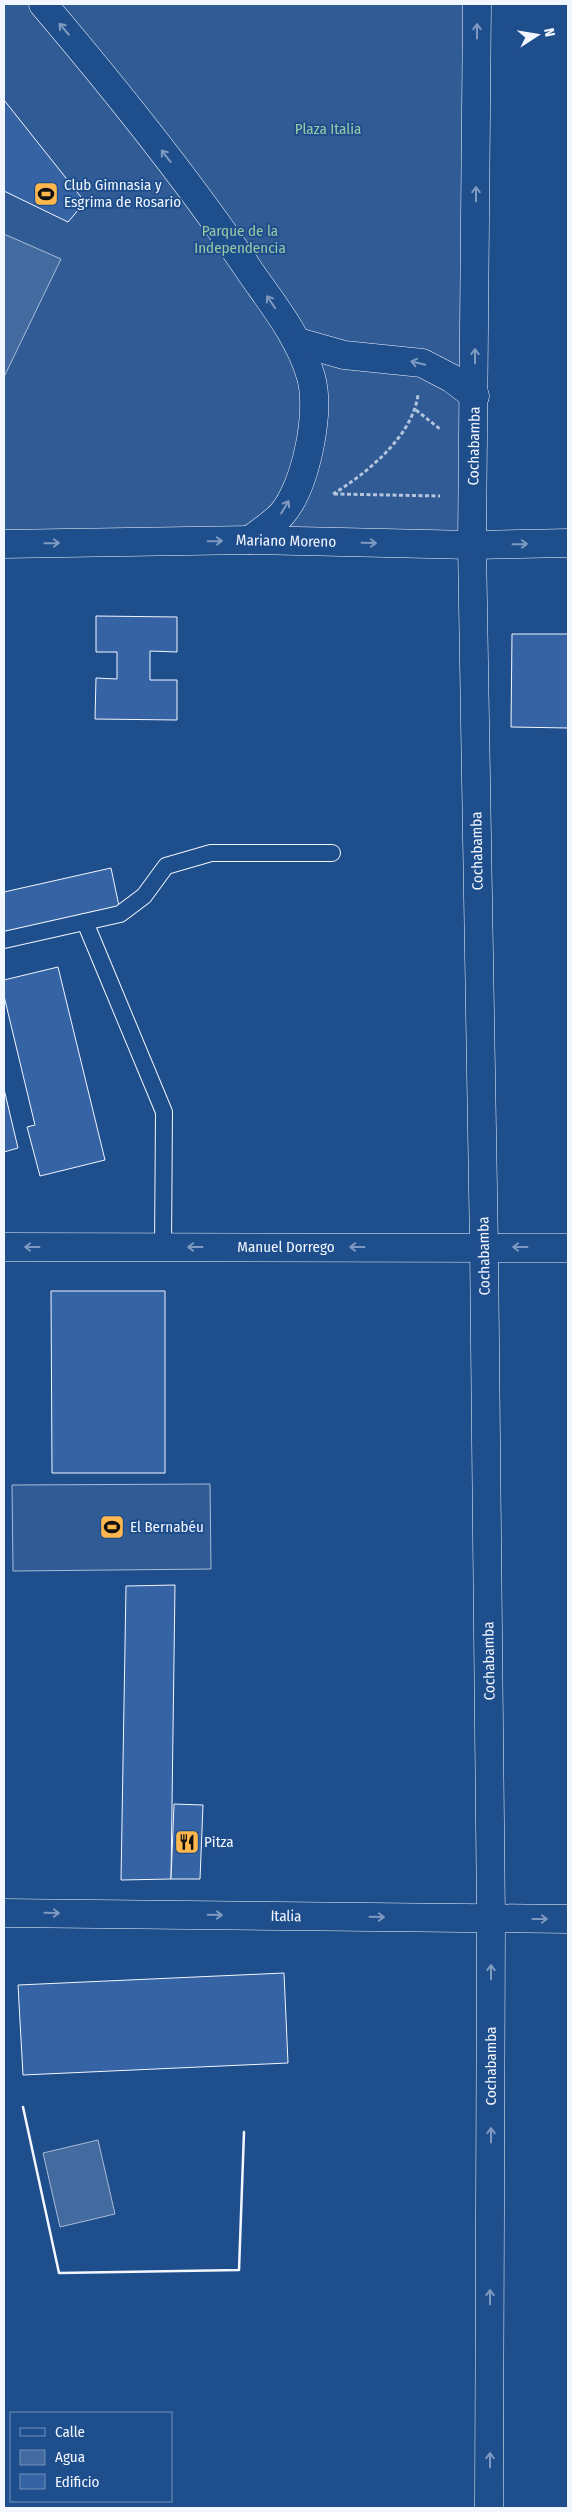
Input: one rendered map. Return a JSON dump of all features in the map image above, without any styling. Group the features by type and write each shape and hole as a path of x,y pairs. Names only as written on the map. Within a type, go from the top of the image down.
{"street":[{"path":"43,4 89,57 213,216 298,342 312,378 315,422 306,464 283,513 250,540"},
{"name":"Cochabamba","path":"477,4 475,396 472,545 484,1247 491,1919 489,2508"},
{"path":"298,342 344,355 422,363 451,378 475,396"},
{"name":"Mariano Moreno","path":"4,544 250,540 472,545 568,543"},
{"name":"Manuel Dorrego","path":"4,1247 568,1248"},
{"name":"Italia","path":"4,1913 568,1919"}],"lane":[{"path":"4,940 120,914 144,896 166,866 211,853 332,853"},
{"path":"84,922 164,1112 163,1247"}],"path":[{"path":"334,494 362,477 389,449 416,410 419,390"},
{"path":"416,410 440,428 440,438"},
{"path":"440,486 440,502"},
{"path":"324,494 445,496"}],"shaded area":[{"name":"Parque de la Independencia","path":"4,4 477,4 472,545 4,544"},
{"name":"El Bernabéu","path":"210,1484 211,1569 13,1571 12,1485"}],"water":[{"path":"4,234 61,259 4,377"},
{"path":"98,2140 115,2214 60,2227 43,2153"}],"building":[{"path":"4,100 85,202 68,222 4,191"},
{"path":"96,616 177,617 177,652 150,651 150,680 177,680 177,720 95,719 96,678 117,679 117,652 96,652"},
{"path":"512,634 568,634 568,728 511,727"},
{"path":"111,868 119,906 4,932 4,892"},
{"path":"58,967 105,1160 40,1176 27,1127 35,1125 4,996 4,980"},
{"path":"4,1089 18,1148 4,1152"},
{"path":"51,1291 165,1291 165,1473 52,1473"},
{"path":"175,1585 171,1879 121,1880 126,1586"},
{"name":"Pitza","path":"174,1804 203,1805 200,1879 171,1879"},
{"path":"284,1973 288,2063 23,2075 18,1985"}],"wall":[{"path":"23,2107 59,2273 239,2270 244,2132"}],"place":[{"name":"Club Gimnasia y Esgrima de Rosario","path":"46,194"},
{"name":"El Bernabéu","path":"112,1527"},
{"name":"Pitza","path":"187,1842"}],"park label":[{"name":"Plaza Italia","path":"328,129"}]}
